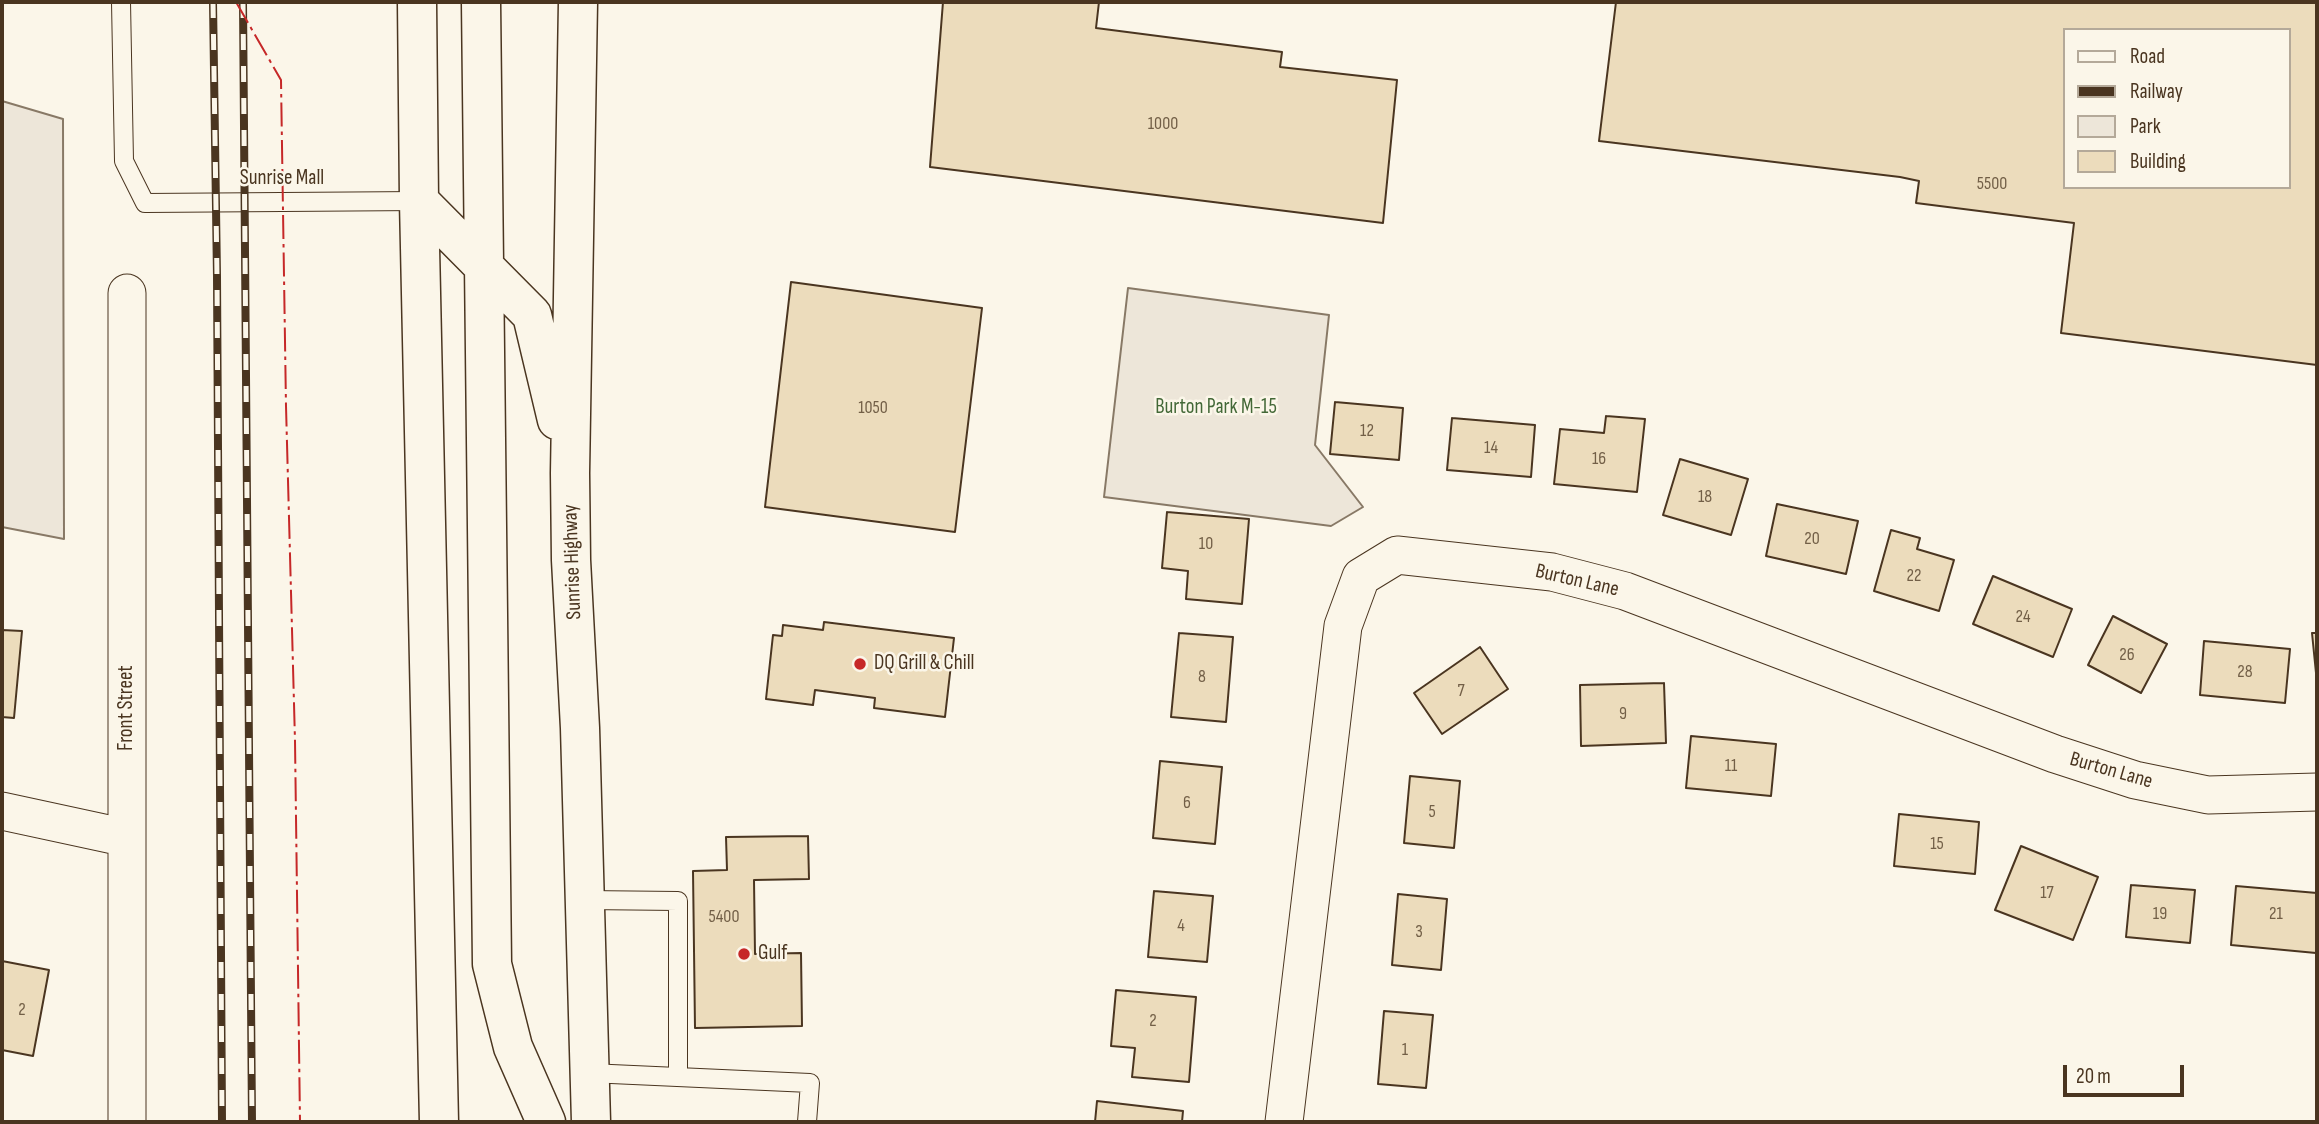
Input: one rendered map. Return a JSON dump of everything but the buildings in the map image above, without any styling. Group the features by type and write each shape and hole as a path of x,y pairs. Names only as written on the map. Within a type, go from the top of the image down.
{"highway":[{"path":"417,2 439,1122"},
{"path":"481,2 492,964 513,1047 546,1122"},
{"name":"Sunrise Highway","path":"578,2 571,560 580,728 591,1122"},
{"path":"419,201 532,315 570,473"}],"street":[{"name":"Front Street","path":"127,293 127,1122"},
{"name":"Burton Lane","path":"1284,1122 1343,626 1361,577 1396,555 1552,572 1625,591 2055,754 2135,780 2208,795 2317,792"},
{"path":"2,811 127,838"}],"lane":[{"name":"Sunrise Mall","path":"121,2 124,161 145,203 419,201"},
{"path":"585,900 678,901 678,1077"},
{"path":"589,1073 810,1083 807,1122"}],"green space":[{"path":"2,101 63,119 64,539 2,527"},
{"name":"Burton Park M-15","path":"1128,288 1329,315 1315,445 1363,507 1331,526 1104,497"}],"railway":[{"path":"213,2 222,1122"},
{"path":"243,2 252,1122"}],"power":[{"path":"236,2 281,80 300,1122"}],"place":[{"name":"DQ Grill & Chill","path":"860,664"},
{"name":"Gulf","path":"744,954"}]}
